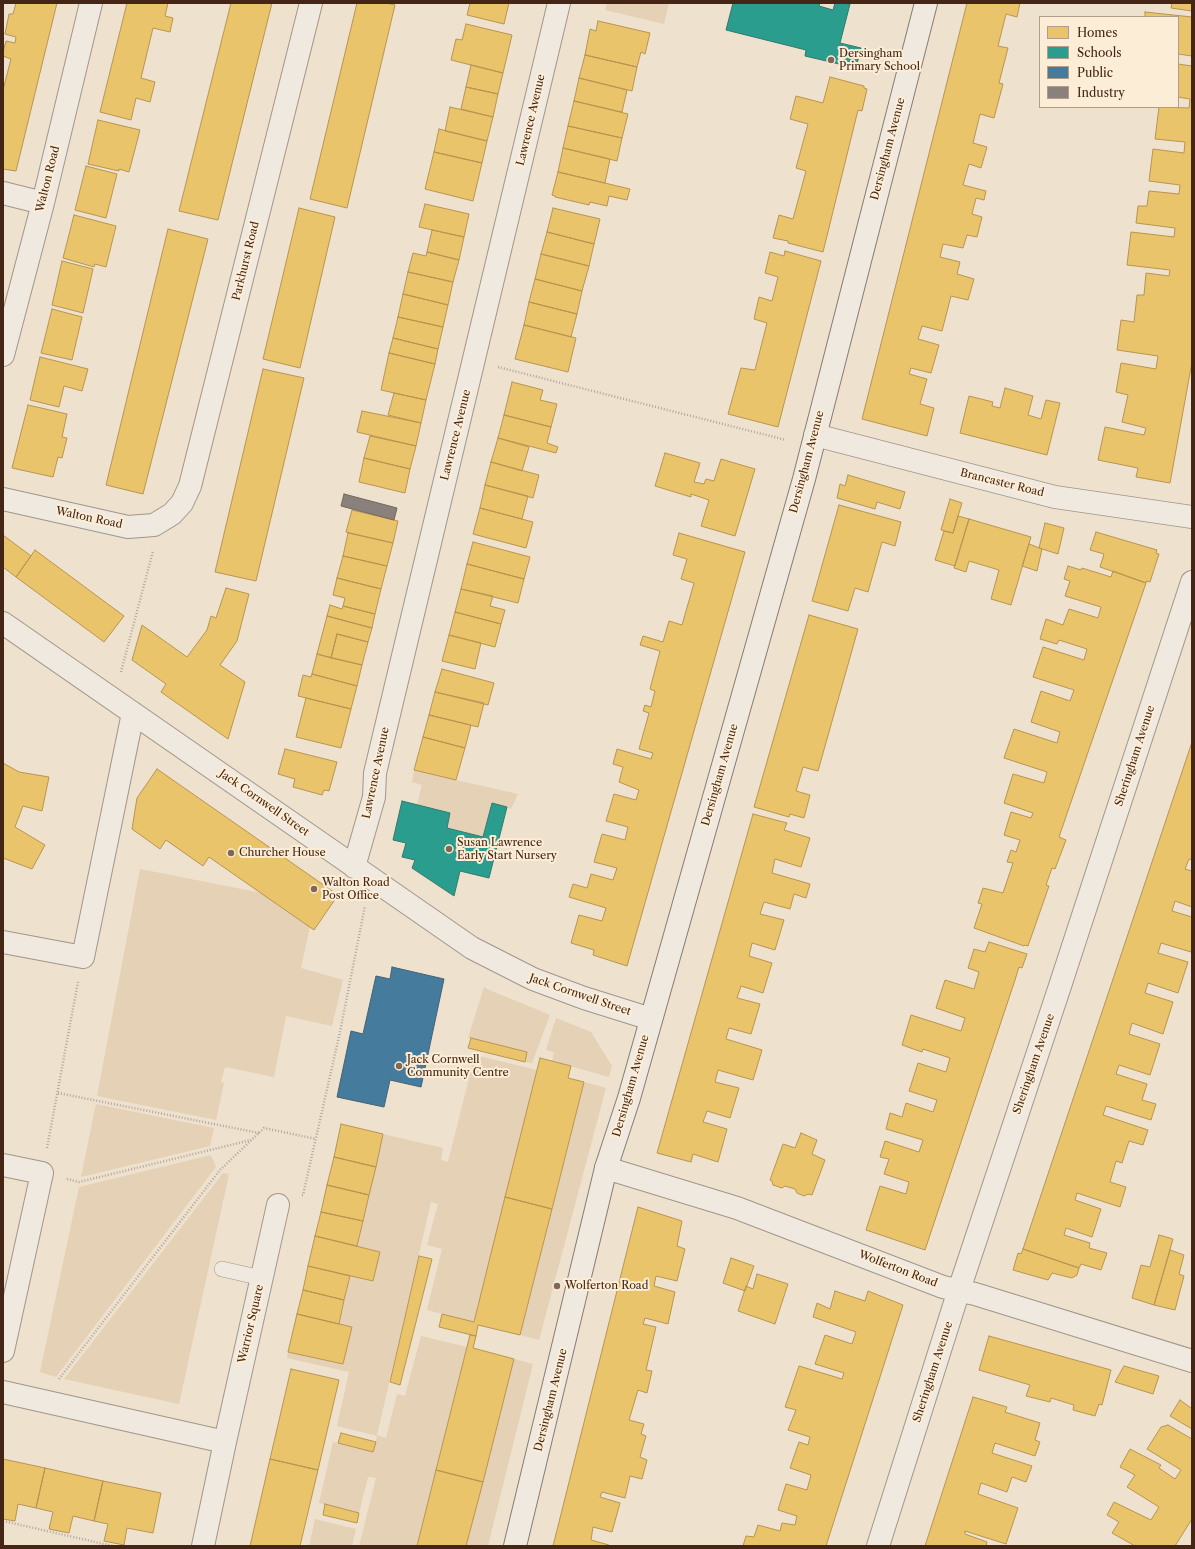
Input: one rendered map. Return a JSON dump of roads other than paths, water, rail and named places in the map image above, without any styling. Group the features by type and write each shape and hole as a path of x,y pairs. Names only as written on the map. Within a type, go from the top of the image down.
{"street":[{"name":"Walton Road","path":"3,355 43,203 91,3"},
{"name":"Parkhurst Road","path":"163,520 182,503 190,486 311,3"},
{"name":"Lawrence Avenue","path":"362,872 374,797 375,773 559,3"},
{"name":"Dersingham Avenue","path":"515,1546 606,1168 629,1098 804,479 926,3"},
{"path":"3,194 43,203"},
{"name":"Brancaster Road","path":"813,440 1055,497 1192,517"},
{"name":"Walton Road","path":"3,499 128,527 163,520"},
{"name":"Sheringham Avenue","path":"878,1546 959,1290 1063,979 1192,582"},
{"name":"Jack Cornwell Street","path":"3,623 472,948 526,976 584,998 651,1019"},
{"path":"3,942 83,958 133,713"},
{"path":"3,1165 42,1173 3,1351"},
{"name":"Wolferton Road","path":"606,1168 737,1208 943,1286 1192,1361"},
{"name":"Warrior Square","path":"203,1546 278,1205"},
{"path":"3,1392 225,1442"}],"lane":[{"path":"222,1269 262,1278"}],"place":[{"name":"Dersingham Primary School","path":"831,60"},
{"name":"Susan Lawrence Early Start Nursery","path":"449,849"},
{"name":"Churcher House","path":"231,853"},
{"name":"Walton Road Post Office","path":"314,889"},
{"name":"Jack Cornwell Community Centre","path":"399,1066"},
{"name":"Wolferton Road","path":"557,1286"}]}
